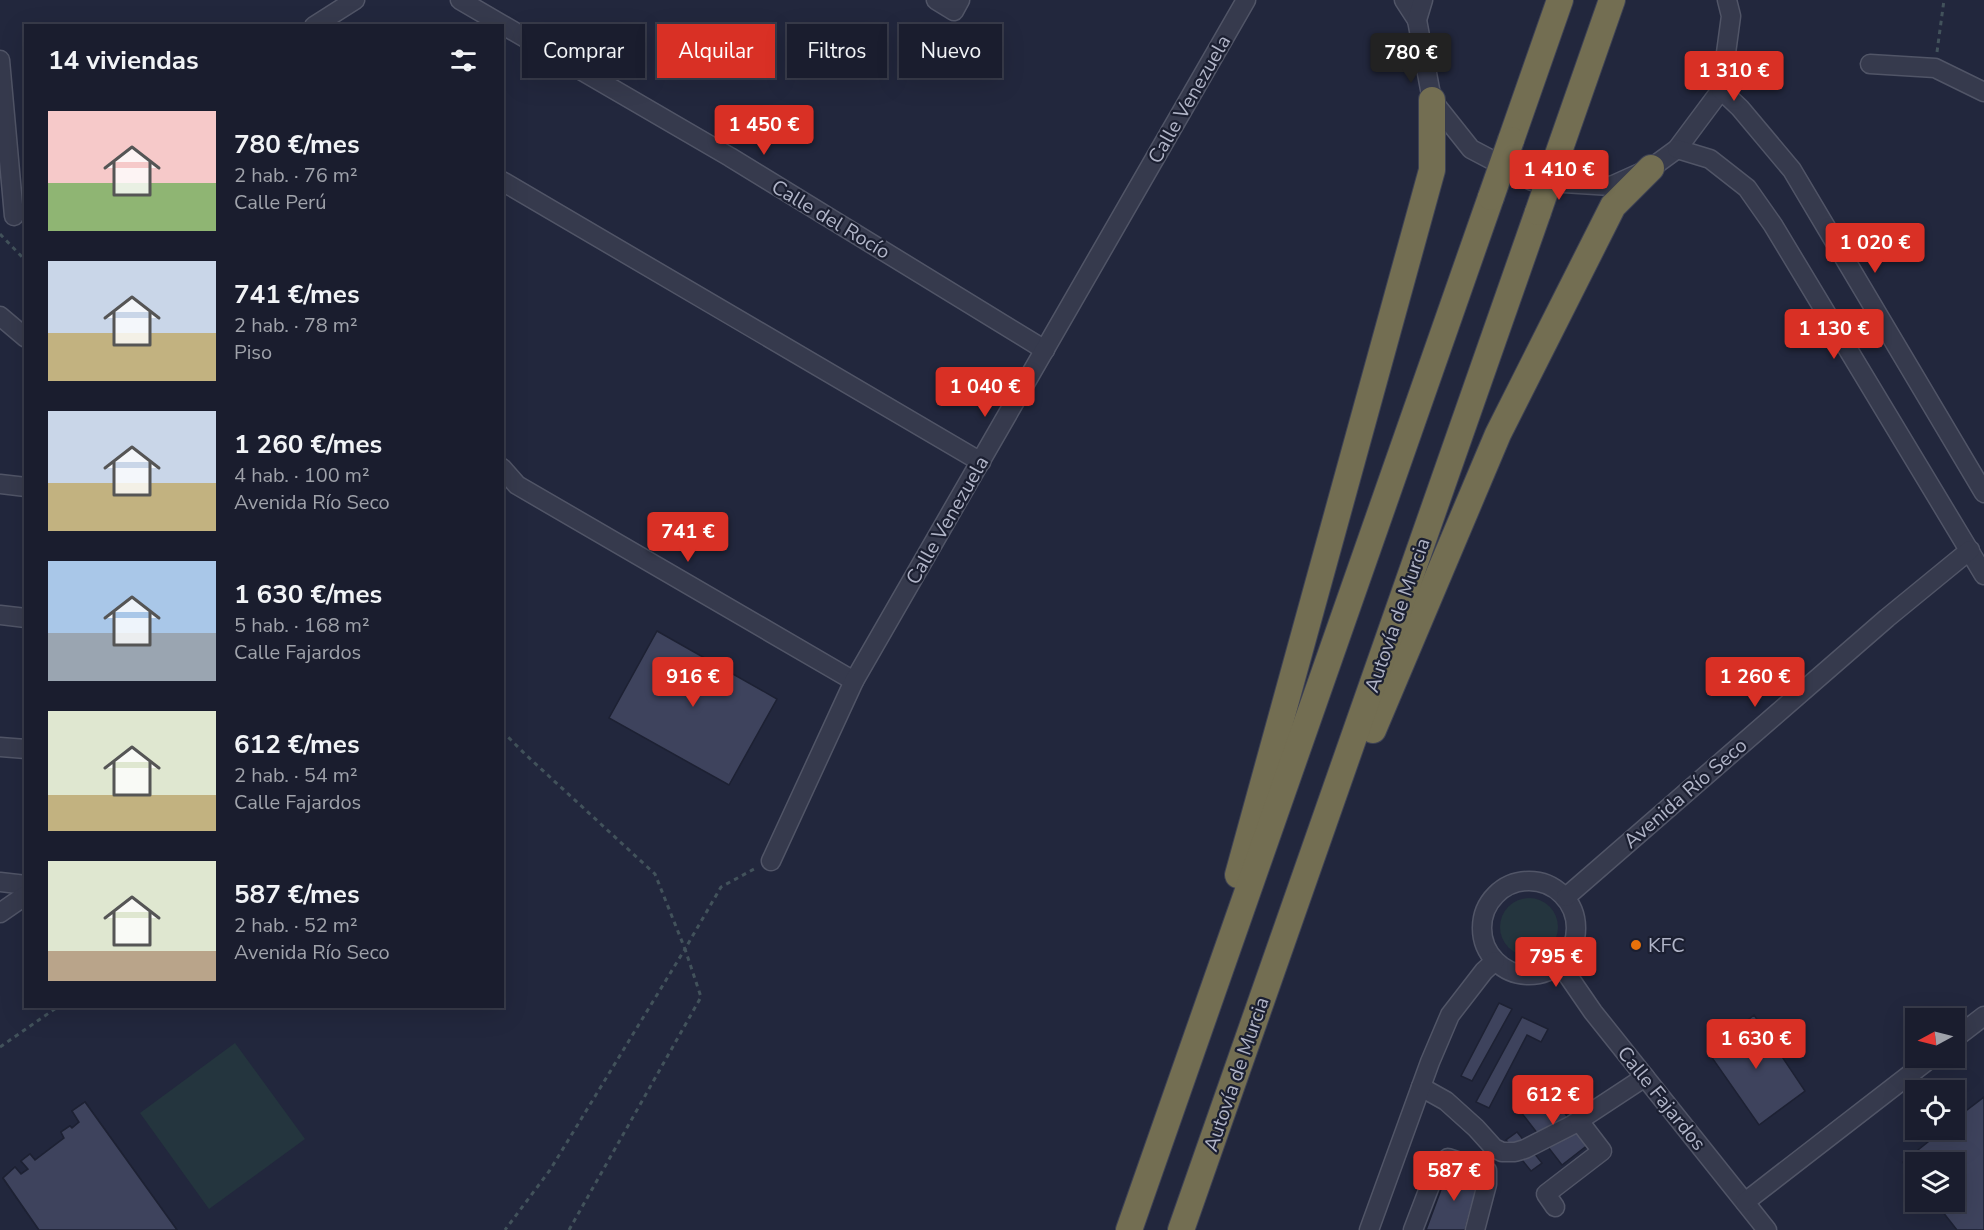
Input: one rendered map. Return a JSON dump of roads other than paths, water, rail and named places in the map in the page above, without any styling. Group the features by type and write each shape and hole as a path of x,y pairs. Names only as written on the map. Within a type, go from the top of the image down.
{"highway":[{"path":"1129,1230 1560,0"},
{"name":"Autovía de Murcia","path":"1181,1230 1612,0"},
{"path":"1184,1073 1432,170 1432,100"},
{"path":"1274,965 1498,434 1613,206 1651,168"}],"street":[{"path":"317,24 355,0"},
{"name":"Calle del Rocío","path":"460,0 501,24"},
{"path":"936,0 954,11 960,0"},
{"name":"Calle Venezuela","path":"771,861 854,681 1246,0"},
{"path":"1404,0 1418,20"},
{"path":"1423,0 1418,20 1432,100 1471,149 1532,181 1611,186 1651,168 1677,148 1721,90 1731,16 1727,0"},
{"name":"Calle del Rocío","path":"504,26 730,157 1046,350"},
{"path":"0,60 13,217"},
{"path":"1870,63 1935,68 1984,92"},
{"path":"1721,90 1740,108 1792,170 1984,493"},
{"path":"1677,148 1710,159 1747,188 1773,225 1984,574"},
{"path":"504,183 981,462"},
{"path":"0,316 24,336"},
{"path":"504,470 517,485 854,681"},
{"path":"0,484 24,487"},
{"name":"Avenida Río Seco","path":"1566,897 1887,618 1970,550"},
{"path":"0,615 24,618"},
{"path":"0,747 24,749"},
{"path":"1540,881 1554,887 1566,897 1574,910 1577,924 1576,939 1570,953 1560,964 1552,970 1532,976 1512,972 1495,961 1486,948 1482,934 1483,919 1488,904 1497,892 1517,882 1540,881"},
{"path":"0,882 24,885"},
{"path":"0,913 24,896"},
{"path":"1369,1230 1450,1015 1484,971 1495,961"},
{"name":"Calle Fajardos","path":"1560,964 1593,1012 1767,1230"},
{"path":"1965,1031 1984,1016"},
{"path":"1745,1202 1918,1068"},
{"path":"1421,1087 1446,1101 1494,1148 1502,1152 1515,1152 1579,1120 1645,1077"},
{"path":"1555,1207 1546,1194 1602,1150 1579,1120"},
{"path":"1413,1230 1436,1170 1449,1158 1487,1172 1475,1230"}],"place":[{"name":"KFC","path":"1636,945"}]}
